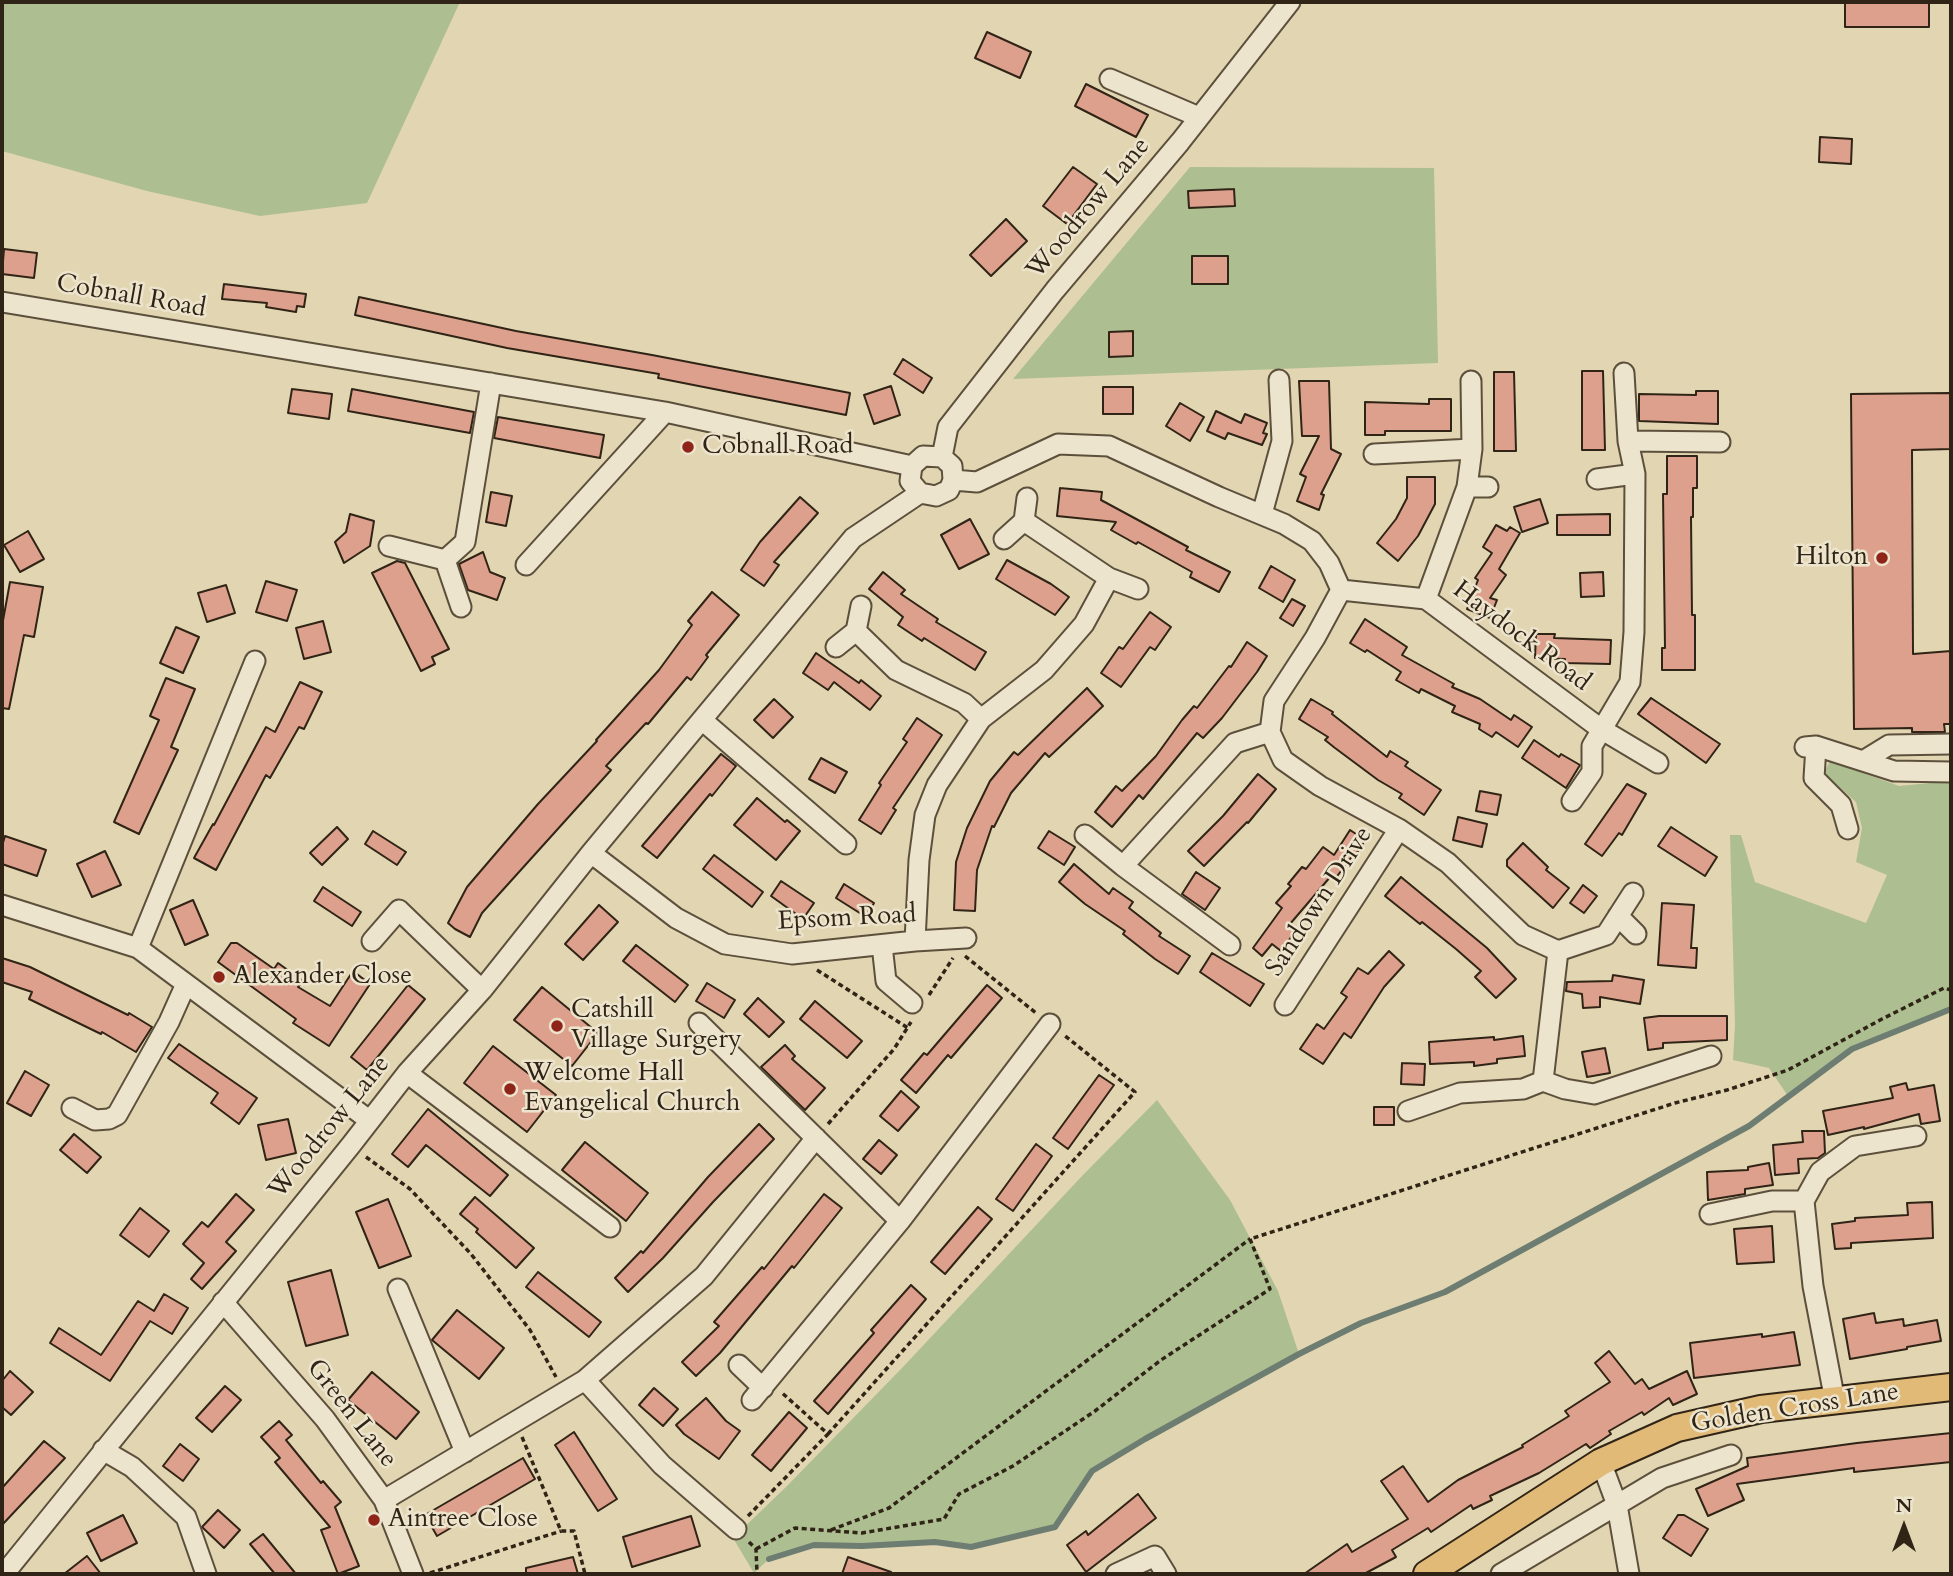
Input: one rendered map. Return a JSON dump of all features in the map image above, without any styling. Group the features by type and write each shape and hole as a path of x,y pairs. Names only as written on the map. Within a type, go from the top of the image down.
{"main road":[{"name":"Golden Cross Lane","path":"1427,1574 1601,1462 1676,1427 1761,1409 1951,1387"}],"street":[{"name":"Woodrow Lane","path":"942,457 948,428 1055,290 1199,117 1290,2"},
{"path":"1110,79 1199,117"},
{"name":"Cobnall Road","path":"2,302 665,412 912,466"},
{"path":"1572,801 1592,772 1592,746 1630,682 1634,632 1635,474 1623,373"},
{"path":"1262,514 1282,441 1279,380"},
{"path":"1426,599 1467,487 1472,449 1471,381"},
{"path":"445,560 465,542 491,383"},
{"path":"526,565 665,412"},
{"path":"1629,441 1720,442"},
{"path":"920,493 910,481 912,466 923,456 942,457 952,466 953,480 977,482 1058,444 1109,446 1284,524 1312,541 1329,564 1341,590 1315,638 1274,701 1270,732 1283,760 1320,786 1399,829 1448,863 1523,935 1558,951 1606,935 1633,893"},
{"path":"1374,454 1472,449"},
{"path":"1597,479 1635,474"},
{"name":"Woodrow Lane","path":"4,1574 351,1146 407,1073 482,990 591,853 853,538 920,493 936,496 948,491 953,480"},
{"path":"1467,487 1488,487"},
{"path":"1004,539 1024,521 1027,498"},
{"path":"1024,521 1109,578 1138,589"},
{"path":"389,546 445,560"},
{"path":"445,560 461,607"},
{"path":"915,941 919,860 925,815 937,785 981,719 1044,670 1084,624 1109,578"},
{"name":"Haydock Road","path":"1341,590 1426,599 1601,729 1657,763"},
{"path":"836,647 856,631 861,606"},
{"path":"856,631 896,670 964,703 981,719"},
{"path":"138,948 255,660"},
{"path":"702,720 846,844"},
{"path":"1123,866 1236,743 1270,732"},
{"path":"1863,761 1889,745 1951,744"},
{"path":"1848,829 1840,805 1814,778 1810,746 1894,771 1951,772"},
{"name":"Sandown Drive","path":"1285,1005 1399,829"},
{"path":"1085,835 1230,945"},
{"name":"Epsom Road","path":"591,853 676,918 725,944 792,954 966,938"},
{"path":"2,905 138,948 369,1120"},
{"path":"372,941 399,909 482,990"},
{"path":"1618,916 1636,934"},
{"path":"882,944 886,981 917,1008"},
{"path":"1543,1081 1558,951"},
{"path":"72,1108 95,1120 109,1119 117,1115 169,1022 186,984"},
{"path":"699,1023 901,1222"},
{"path":"739,1365 761,1390 901,1222 1050,1024"},
{"path":"1408,1111 1460,1093 1523,1089 1543,1081 1565,1089 1594,1094 1711,1056"},
{"path":"407,1073 610,1227"},
{"path":"1835,1401 1813,1286 1804,1201 1820,1172 1855,1146 1916,1136"},
{"path":"384,1500 584,1380 704,1276 816,1138"},
{"path":"1710,1214 1772,1201 1804,1201"},
{"path":"398,1289 465,1452"},
{"name":"Green Lane","path":"223,1302 325,1419 384,1500 413,1574"},
{"path":"584,1380 662,1465 736,1528"},
{"path":"103,1450 132,1466 186,1517 206,1574"},
{"path":"1501,1574 1662,1478 1731,1455"},
{"path":"1601,1462 1617,1505 1629,1574"},
{"path":"1116,1574 1155,1556 1166,1574"}],"path":[{"path":"736,1528 828,1434 1135,1092 958,950 917,1008 894,1049 816,1138"},
{"path":"792,954 908,1028"},
{"path":"829,1530 889,1508 1250,1239 1675,1103 1788,1070 1944,988 1951,990"},
{"path":"351,1146 410,1189 471,1254 530,1330 564,1391"},
{"path":"757,1574 756,1549 794,1528 862,1533 944,1519 959,1494 1013,1466 1095,1411 1161,1360 1270,1289 1250,1239"},
{"path":"761,1390 828,1434"},
{"path":"516,1422 561,1531"},
{"path":"427,1574 561,1531 574,1531 585,1574"}],"green space":[{"path":"2,2 460,2 367,203 260,216 147,191 2,151"},
{"path":"1190,167 1434,168 1438,363 1013,379"},
{"path":"1830,761 1899,786 1951,781 1951,1011 1852,1049 1788,1096 1769,1068 1733,1060 1735,1025 1730,835 1741,835 1755,882 1866,923 1887,875 1856,862 1862,828 1856,802 1824,773"},
{"path":"1157,1100 1230,1200 1278,1291 1299,1354 1092,1471 1055,1527 971,1547 935,1542 862,1546 814,1545 769,1559 754,1573 733,1538 902,1368"}],"building":[{"path":"1845,2 1929,2 1929,27 1845,27"},
{"path":"987,32 1031,52 1020,78 975,58"},
{"path":"1086,84 1148,115 1136,137 1075,106"},
{"path":"1820,137 1852,139 1851,164 1819,162"},
{"path":"1073,167 1097,184 1067,224 1043,206"},
{"path":"1234,189 1235,206 1189,208 1188,191"},
{"path":"1006,219 1027,241 991,276 970,255"},
{"path":"4,249 37,253 34,278 2,274"},
{"path":"1192,256 1228,256 1228,284 1192,284"},
{"path":"224,284 306,294 304,307 297,306 296,312 266,307 267,303 222,299"},
{"path":"359,297 516,331 850,393 846,415 658,378 659,374 507,348 355,315"},
{"path":"1133,331 1133,356 1109,357 1109,332"},
{"path":"903,359 932,378 923,393 894,374"},
{"path":"1582,371 1603,371 1605,450 1582,450"},
{"path":"1494,372 1514,372 1516,451 1494,451"},
{"path":"1299,381 1329,381 1331,449 1341,454 1321,494 1324,495 1319,510 1297,501 1306,477 1300,474 1319,436 1302,436"},
{"path":"891,386 900,415 874,424 864,395"},
{"path":"1103,387 1133,387 1133,414 1103,414"},
{"path":"292,389 332,394 329,419 288,413"},
{"path":"352,389 474,412 470,433 348,411"},
{"path":"1696,391 1718,391 1718,424 1639,421 1639,394 1696,395"},
{"name":"Hilton","path":"1951,393 1951,449 1912,450 1913,654 1951,651 1951,724 1944,724 1945,732 1912,732 1912,728 1854,729 1851,394"},
{"path":"1429,399 1451,399 1451,431 1385,431 1385,435 1365,435 1365,402 1429,404"},
{"path":"1180,403 1204,417 1190,441 1166,426"},
{"path":"1216,411 1241,423 1245,414 1267,423 1263,433 1267,434 1262,445 1228,433 1225,439 1207,431"},
{"path":"498,417 604,435 600,458 494,438"},
{"path":"1667,456 1697,456 1697,488 1693,488 1691,517 1695,670 1662,670 1662,648 1665,648 1663,494 1667,494"},
{"path":"1407,477 1435,477 1435,504 1418,536 1398,561 1377,543 1396,519 1407,498"},
{"path":"1060,488 1102,492 1101,500 1188,547 1186,550 1230,572 1219,592 1190,577 1192,572 1111,530 1116,522 1057,516"},
{"path":"491,492 512,496 506,526 486,522"},
{"path":"800,497 818,513 774,562 779,565 764,586 741,570 760,542"},
{"path":"1540,499 1548,523 1522,532 1514,507"},
{"path":"350,514 374,521 370,546 344,563 335,542 346,532"},
{"path":"1610,514 1610,535 1557,535 1557,515"},
{"path":"970,519 989,554 959,569 941,535"},
{"path":"1496,525 1507,531 1510,527 1520,533 1499,569 1506,575 1490,598 1497,600 1490,618 1467,609 1478,580 1475,578 1492,553 1483,547"},
{"path":"28,531 44,559 20,572 4,545"},
{"path":"483,552 490,572 505,578 497,600 468,590 459,564"},
{"path":"1007,560 1069,597 1055,615 996,579"},
{"path":"397,561 405,563 449,649 432,657 435,664 421,671 372,573"},
{"path":"1271,566 1295,580 1283,602 1259,588"},
{"path":"883,572 905,590 901,594 938,619 936,622 986,652 975,670 898,625 903,617 869,589"},
{"path":"1603,572 1604,596 1581,597 1580,573"},
{"path":"266,581 297,590 287,621 256,612"},
{"path":"10,582 43,587 34,637 24,635 9,709 2,708 2,626"},
{"path":"226,585 235,613 207,622 198,593"},
{"path":"712,592 739,615 706,655 708,657 691,680 687,677 648,724 646,723 606,766 611,770 482,913 470,937 455,929 448,923 467,887 659,670 692,625 688,621"},
{"path":"1292,599 1305,606 1293,626 1280,618"},
{"path":"1150,612 1171,627 1155,650 1150,647 1121,687 1101,673 1119,647 1123,649"},
{"path":"1365,619 1407,647 1402,655 1454,684 1452,687 1480,699 1511,720 1514,715 1532,727 1518,747 1496,732 1492,737 1479,729 1480,724 1452,712 1455,706 1421,689 1419,693 1396,680 1401,672 1367,650 1365,652 1350,643"},
{"path":"323,621 331,652 304,659 296,628"},
{"path":"176,627 199,637 183,673 160,663"},
{"path":"1536,634 1555,634 1554,638 1611,640 1610,664 1565,663 1565,659 1535,658"},
{"path":"1247,642 1267,656 1257,672 1222,718 1203,738 1197,733 1143,799 1139,795 1112,827 1095,812 1116,786 1122,791 1156,756 1182,720 1194,706 1197,708 1229,666 1231,667"},
{"path":"816,653 859,683 861,680 881,696 870,710 834,682 828,690 803,673"},
{"path":"166,678 195,689 171,747 178,750 139,834 114,822 159,720 150,716"},
{"path":"300,682 322,692 304,729 299,727 270,778 266,775 216,870 194,858 266,727 275,732"},
{"path":"1087,688 1103,706 1049,757 1045,753 1011,793 994,827 992,826 977,870 975,911 954,910 956,862 967,828 990,781 1014,752 1018,755"},
{"path":"1651,698 1720,744 1706,763 1638,714"},
{"path":"774,699 793,717 773,738 754,720"},
{"path":"1311,699 1333,712 1332,714 1387,757 1390,751 1408,762 1405,766 1441,790 1424,815 1399,798 1402,794 1378,780 1325,740 1328,737 1299,719"},
{"path":"917,718 942,735 893,808 896,810 881,834 859,820 881,785 879,783 907,742 903,739"},
{"path":"1534,740 1559,757 1561,754 1580,765 1566,788 1522,758"},
{"path":"721,754 736,766 657,858 642,846"},
{"path":"821,758 847,772 835,793 809,779"},
{"path":"1258,774 1276,789 1248,823 1204,866 1188,851 1223,816"},
{"path":"1627,784 1646,794 1622,835 1619,833 1602,856 1585,844"},
{"path":"1480,791 1501,795 1497,815 1476,811"},
{"path":"757,798 800,831 776,860 734,825"},
{"path":"1458,817 1487,824 1482,847 1453,840"},
{"path":"337,827 348,839 322,865 310,853"},
{"path":"1671,827 1717,857 1705,876 1658,846"},
{"path":"1350,830 1365,840 1355,856 1353,855 1335,879 1331,876 1290,924 1297,929 1281,951 1272,944 1262,956 1253,948 1282,908 1276,903 1291,886 1288,884 1302,867 1306,869 1323,847 1334,855"},
{"path":"373,831 406,852 397,865 365,844"},
{"path":"1049,831 1075,847 1064,865 1038,848"},
{"path":"5,836 46,850 37,876 2,864"},
{"path":"1523,843 1548,867 1546,870 1569,888 1553,908 1507,866 1507,860"},
{"path":"105,851 121,885 92,897 77,864"},
{"path":"714,855 763,892 752,907 703,869"},
{"path":"1074,864 1109,894 1113,888 1133,902 1129,908 1161,933 1159,936 1190,956 1178,974 1155,959 1123,934 1125,931 1085,904 1059,882"},
{"path":"1196,872 1220,888 1205,910 1182,894"},
{"path":"1401,877 1487,948 1516,979 1496,998 1475,977 1481,971 1422,922 1420,924 1385,896"},
{"path":"781,881 814,903 803,919 771,896"},
{"path":"844,884 874,903 866,917 836,898"},
{"path":"1583,885 1597,896 1584,913 1570,903"},
{"path":"323,887 361,912 352,926 314,901"},
{"path":"193,900 208,935 185,945 170,910"},
{"path":"1662,903 1694,905 1691,948 1697,948 1696,968 1658,965"},
{"path":"599,905 618,922 583,960 565,944"},
{"path":"231,943 237,943 274,969 278,963 303,981 298,987 330,1006 353,971 370,984 329,1046 293,1023 296,1019 218,962"},
{"path":"636,945 688,985 675,1002 623,961"},
{"path":"1389,951 1404,965 1384,987 1351,1038 1344,1033 1323,1064 1300,1049 1317,1024 1324,1029 1347,997 1341,993 1358,968 1368,974"},
{"path":"1212,953 1264,984 1250,1006 1200,972"},
{"path":"2,958 30,967 128,1015 129,1013 152,1027 136,1052 102,1032 101,1034 29,999 32,992 2,982"},
{"path":"1613,975 1644,980 1640,1004 1600,997 1600,1007 1583,1008 1582,994 1566,991 1567,982 1612,981"},
{"path":"707,983 735,1000 724,1018 696,1001"},
{"path":"408,985 425,999 367,1070 351,1057"},
{"path":"987,985 1002,998 951,1058 948,1055 916,1093 901,1080 924,1053 927,1055"},
{"name":"Catshill Village Surgery","path":"542,987 598,1033 572,1066 514,1020"},
{"path":"758,998 784,1022 769,1037 744,1014"},
{"path":"815,1001 862,1041 847,1058 800,1019"},
{"path":"1727,1016 1727,1040 1663,1043 1663,1048 1648,1050 1644,1018"},
{"path":"1523,1036 1525,1056 1497,1059 1497,1063 1474,1066 1474,1062 1430,1064 1429,1042 1494,1037 1494,1040"},
{"path":"179,1044 257,1098 239,1124 211,1103 218,1093 168,1058"},
{"path":"785,1045 795,1056 792,1059 825,1088 805,1110 761,1067"},
{"name":"Welcome Hall Evangelical Church","path":"493,1046 556,1095 527,1132 464,1083"},
{"path":"1605,1048 1610,1073 1587,1077 1582,1052"},
{"path":"1402,1063 1425,1064 1424,1085 1401,1084"},
{"path":"25,1071 49,1085 31,1116 7,1103"},
{"path":"1099,1075 1114,1085 1068,1149 1053,1138"},
{"path":"1906,1083 1908,1090 1934,1085 1940,1121 1921,1124 1919,1114 1864,1129 1828,1135 1823,1111 1893,1098 1890,1087"},
{"path":"901,1091 919,1107 898,1131 880,1116"},
{"path":"1374,1107 1394,1107 1394,1125 1374,1125"},
{"path":"428,1109 508,1175 490,1196 426,1145 408,1167 392,1154"},
{"path":"288,1119 296,1153 266,1160 258,1125"},
{"path":"759,1124 774,1139 628,1292 615,1278 641,1251 643,1253 708,1177"},
{"path":"1802,1131 1824,1131 1825,1153 1818,1158 1798,1159 1799,1173 1775,1175 1773,1145 1803,1142"},
{"path":"74,1134 101,1157 87,1173 60,1150"},
{"path":"879,1140 897,1155 881,1174 863,1159"},
{"path":"585,1142 648,1193 626,1221 562,1170"},
{"path":"1036,1144 1052,1156 1013,1211 996,1199"},
{"path":"1769,1163 1773,1185 1745,1189 1745,1194 1708,1200 1707,1172 1748,1170 1748,1167"},
{"path":"236,1194 254,1210 226,1242 236,1251 202,1289 191,1279 204,1263 183,1244 202,1222 208,1227"},
{"path":"824,1194 842,1208 794,1268 792,1266 720,1353 696,1376 682,1362 719,1326 714,1322 762,1267 764,1269"},
{"path":"475,1197 534,1248 516,1268 460,1214"},
{"path":"388,1199 411,1256 379,1268 356,1212"},
{"path":"1932,1202 1933,1238 1851,1243 1851,1248 1835,1249 1832,1224 1855,1221 1855,1218 1908,1215 1907,1203"},
{"path":"978,1207 992,1219 945,1274 931,1262"},
{"path":"140,1208 169,1231 149,1257 120,1235"},
{"path":"1772,1226 1774,1262 1737,1264 1734,1229"},
{"path":"331,1270 348,1335 306,1346 288,1282"},
{"path":"538,1272 601,1322 589,1337 526,1287"},
{"path":"911,1285 926,1299 828,1414 814,1401 874,1333 871,1330"},
{"path":"164,1294 188,1308 172,1334 150,1321 110,1381 50,1343 59,1328 101,1355 138,1301 154,1311"},
{"path":"457,1310 504,1348 479,1379 432,1340"},
{"path":"1874,1313 1876,1323 1903,1319 1904,1326 1937,1320 1941,1341 1850,1359 1843,1319"},
{"path":"1794,1332 1800,1365 1694,1378 1690,1343"},
{"path":"1609,1351 1635,1384 1642,1379 1649,1389 1687,1371 1697,1394 1673,1405 1669,1398 1644,1415 1642,1412 1609,1431 1611,1434 1590,1448 1586,1444 1539,1473 1490,1496 1492,1500 1473,1509 1471,1505 1431,1532 1428,1528 1392,1550 1396,1557 1364,1574 1304,1574 1347,1544 1352,1552 1408,1519 1381,1481 1403,1466 1428,1502 1458,1480 1523,1447 1522,1445 1569,1416 1565,1411 1610,1382 1595,1363"},
{"path":"10,1371 33,1392 11,1415 2,1407 2,1381"},
{"path":"372,1372 419,1412 396,1439 348,1400"},
{"path":"225,1386 241,1400 212,1432 196,1418"},
{"path":"654,1388 678,1409 663,1426 639,1405"},
{"path":"706,1398 726,1421 740,1431 719,1459 676,1425"},
{"path":"789,1412 807,1428 771,1471 752,1455"},
{"path":"279,1421 292,1435 286,1440 321,1483 323,1481 341,1502 335,1507 359,1566 338,1574 321,1530 330,1527 275,1462 280,1458 261,1437"},
{"path":"574,1432 617,1499 598,1511 555,1445"},
{"path":"1951,1433 1951,1462 1854,1472 1854,1468 1737,1484 1744,1500 1708,1516 1696,1489 1748,1466 1747,1458"},
{"path":"44,1441 65,1458 2,1525 2,1488"},
{"path":"180,1444 199,1459 183,1481 163,1466"},
{"path":"523,1458 535,1479 437,1536 425,1515"},
{"path":"1138,1494 1156,1518 1086,1572 1067,1545 1086,1531 1088,1535"},
{"path":"218,1510 240,1530 224,1548 202,1527"},
{"path":"123,1515 137,1543 101,1561 87,1533"},
{"path":"1678,1515 1684,1515 1708,1529 1691,1556 1663,1538"},
{"path":"691,1516 700,1546 632,1567 623,1537"},
{"path":"263,1534 296,1574 275,1574 250,1544"},
{"path":"87,1556 101,1574 64,1574"},
{"path":"573,1557 578,1574 526,1574 526,1568"},
{"path":"848,1557 891,1572 891,1574 842,1574"}],"waterway":[{"path":"769,1559 814,1545 862,1546 935,1542 971,1547 1055,1527 1092,1471 1145,1439 1361,1323 1445,1292 1749,1126 1852,1049 1951,1009"}],"place":[{"name":"Cobnall Road","path":"688,447"},
{"name":"Hilton","path":"1882,558"},
{"name":"Alexander Close","path":"219,977"},
{"name":"Catshill Village Surgery","path":"557,1026"},
{"name":"Welcome Hall Evangelical Church","path":"510,1089"},
{"name":"Aintree Close","path":"374,1520"}]}
